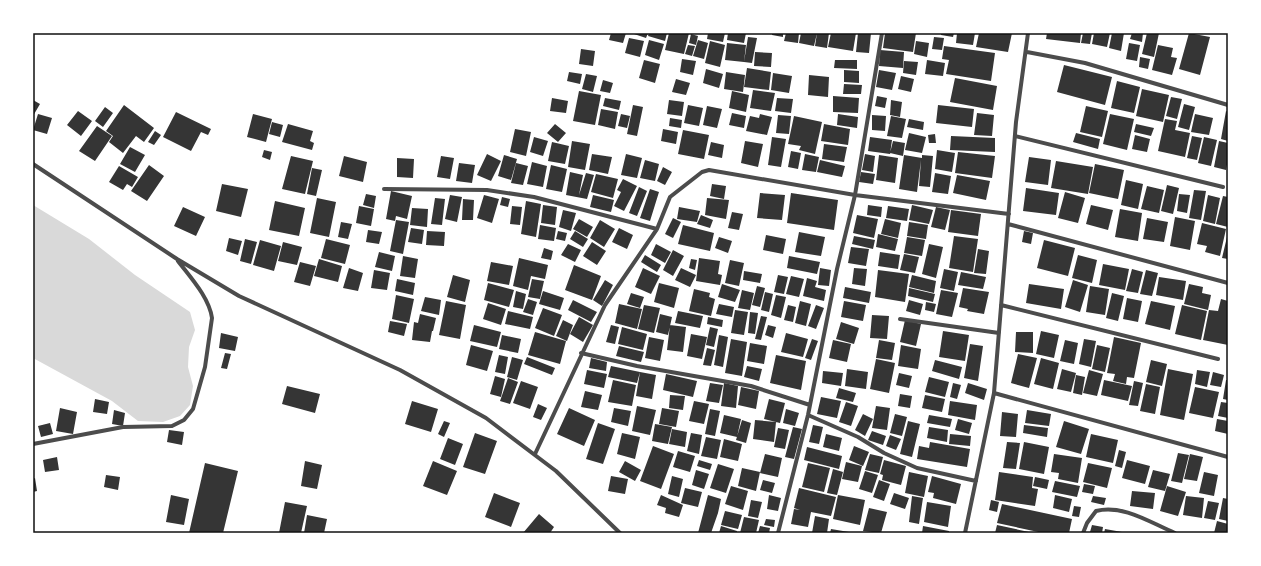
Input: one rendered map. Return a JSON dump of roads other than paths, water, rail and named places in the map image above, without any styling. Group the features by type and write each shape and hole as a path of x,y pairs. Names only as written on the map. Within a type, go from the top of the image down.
{"street":[{"path":"778,533 808,415 837,269 855,195 882,33"},
{"path":"965,533 994,394 1015,136 1027,52 1028,33"},
{"path":"1027,52 1085,63 1228,105"},
{"path":"1015,136 1223,187"},
{"path":"33,164 177,259 239,296 400,370 486,418 556,471 620,533"},
{"path":"535,454 581,353 605,305 657,230 670,197 705,170 855,195 1009,214"},
{"path":"384,189 487,190 527,196 657,230"},
{"path":"1008,224 1228,283"},
{"path":"33,444 123,427 172,426 184,420 193,409 205,367 212,312 197,286 177,259"},
{"path":"1001,305 1218,359"},
{"path":"900,318 999,333"},
{"path":"581,353 645,367 751,386 810,405"},
{"path":"994,394 1228,458"},
{"path":"808,415 858,437 884,453 917,468 976,481"},
{"path":"1083,533 1087,523 1096,511 1105,509 1118,509 1175,533"}]}
